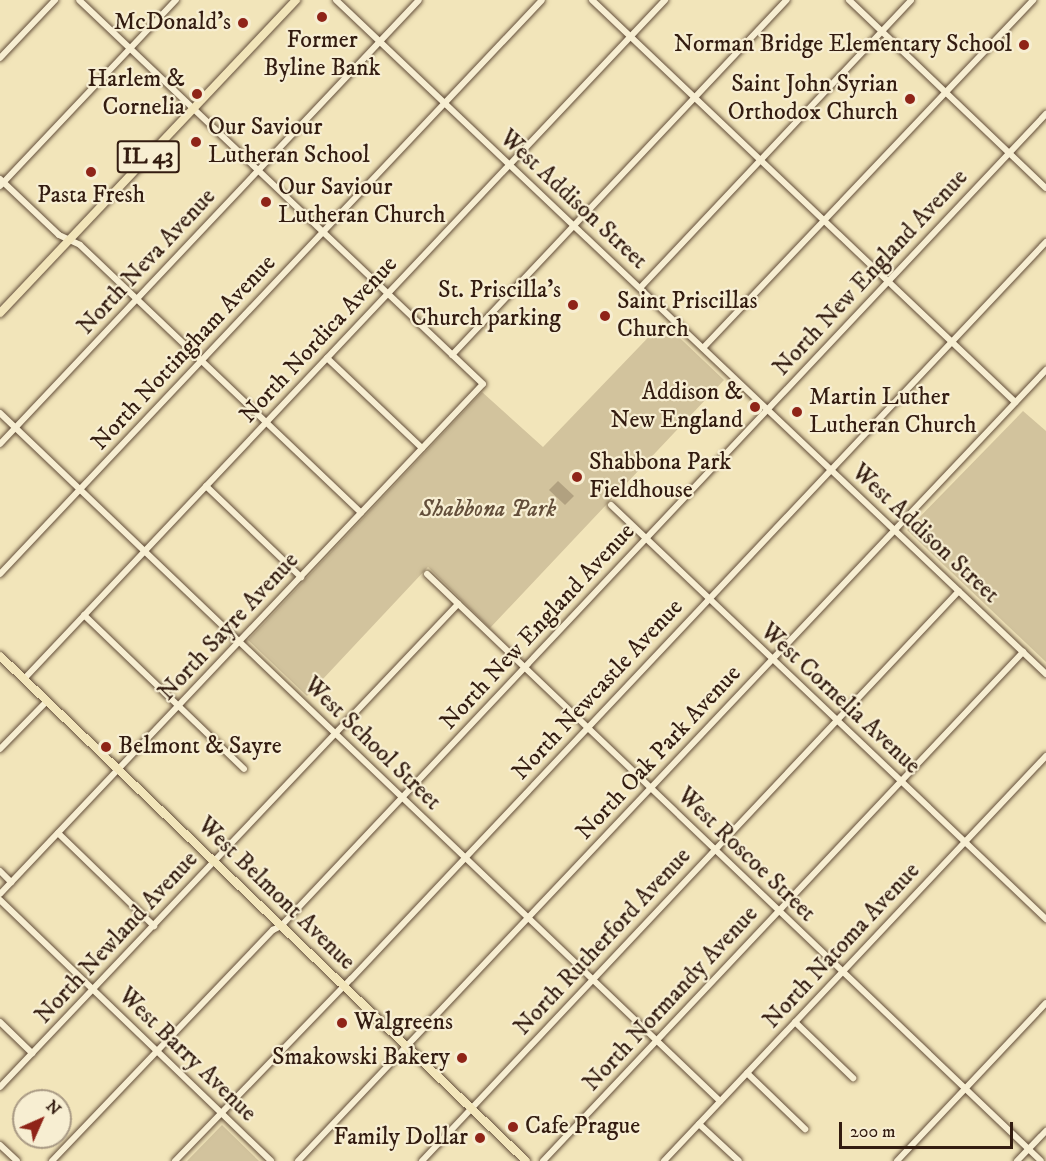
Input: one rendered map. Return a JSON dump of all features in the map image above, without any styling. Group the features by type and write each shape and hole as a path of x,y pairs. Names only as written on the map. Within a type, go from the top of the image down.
{"main road":[{"name":"IL 43","path":"0,313 296,0"},
{"name":"West Belmont Avenue","path":"0,656 526,1161"}],"street":[{"path":"0,58 55,0"},
{"path":"79,0 452,355 787,0"},
{"path":"176,0 1,182 59,235 80,245 361,513"},
{"name":"West Addison Street","path":"336,0 1046,674"},
{"name":"North Neva Avenue","path":"0,444 419,0"},
{"name":"North Nottingham Avenue","path":"0,574 542,0"},
{"path":"592,0 1015,402"},
{"name":"North Nordica Avenue","path":"24,679 664,0"},
{"path":"849,0 1046,188"},
{"path":"640,288 911,0"},
{"path":"703,348 1032,0"},
{"name":"North New England Avenue","path":"52,1161 273,930 281,926 1046,114"},
{"name":"North Newcastle Avenue","path":"175,1161 465,858 1046,242"},
{"name":"North Sayre Avenue","path":"0,894 483,384 452,355"},
{"path":"327,358 422,448"},
{"name":"North Oak Park Avenue","path":"298,1161 1046,370"},
{"name":"West School Street","path":"0,412 720,1101"},
{"path":"206,486 301,577"},
{"name":"West Cornelia Avenue","path":"611,504 1046,919"},
{"name":"West Roscoe Street","path":"427,574 1041,1161"},
{"name":"North Rutherford Avenue","path":"422,1161 959,591"},
{"name":"North Newland Avenue","path":"0,1087 458,604"},
{"path":"84,615 244,769"},
{"name":"North Normandy Avenue","path":"543,1161 1023,652"},
{"path":"0,749 47,701"},
{"name":"North Natoma Avenue","path":"664,1161 1046,756"},
{"path":"58,833 154,926"},
{"path":"0,871 11,882"},
{"name":"West Barry Avenue","path":"0,900 271,1161"},
{"path":"897,1161 1046,1003"},
{"path":"0,1022 32,1053"},
{"path":"795,1022 853,1078"},
{"path":"747,1073 805,1129"},
{"path":"699,1124 738,1161"},
{"path":"1017,1161 1046,1131"},
{"path":"0,1144 17,1161"}],"green space":[{"name":"Shabbona Park","path":"663,322 724,380 490,628 428,567 307,696 248,640 482,392 543,447"},
{"path":"1023,411 1046,431 1046,662 907,530"},
{"path":"222,1125 259,1161 187,1161"}],"shaded area":[{"path":"558,481 574,496 565,505 549,490"}],"place":[{"name":"Former Byline Bank","path":"322,17"},
{"name":"McDonald's","path":"243,23"},
{"name":"Norman Bridge Elementary School","path":"1024,45"},
{"name":"Harlem & Cornelia","path":"197,94"},
{"name":"Saint John Syrian Orthodox Church","path":"910,99"},
{"name":"Our Saviour Lutheran School","path":"196,142"},
{"name":"Pasta Fresh","path":"91,172"},
{"name":"Our Saviour Lutheran Church","path":"266,202"},
{"name":"St. Priscilla's Church parking","path":"573,305"},
{"name":"Saint Priscillas Church","path":"605,316"},
{"name":"Addison & New England","path":"755,407"},
{"name":"Martin Luther Lutheran Church","path":"797,412"},
{"name":"Shabbona Park Fieldhouse","path":"577,477"},
{"name":"Belmont & Sayre","path":"106,747"},
{"name":"Walgreens","path":"342,1023"},
{"name":"Smakowski Bakery","path":"462,1058"},
{"name":"Cafe Prague","path":"513,1127"},
{"name":"Family Dollar","path":"480,1138"}]}
